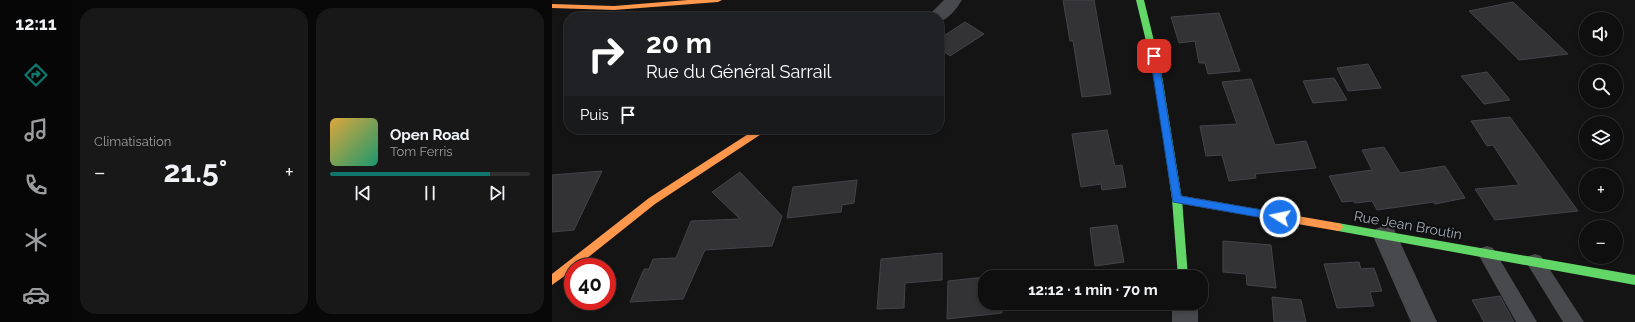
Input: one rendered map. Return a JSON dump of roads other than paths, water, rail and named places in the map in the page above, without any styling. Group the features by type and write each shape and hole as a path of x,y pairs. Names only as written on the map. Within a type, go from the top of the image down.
{"street":[{"path":"559,4 600,8 651,7 718,0"},
{"path":"942,12 952,0"},
{"path":"1140,0 1157,70 1177,199 1182,270"},
{"path":"552,280 652,201 754,134"},
{"name":"Rue Jean Broutin","path":"1177,199 1635,280"},
{"path":"1385,236 1424,322"},
{"path":"1185,310 1185,322"}],"lane":[{"path":"1487,254 1527,322"},
{"path":"1535,262 1574,322"}]}
